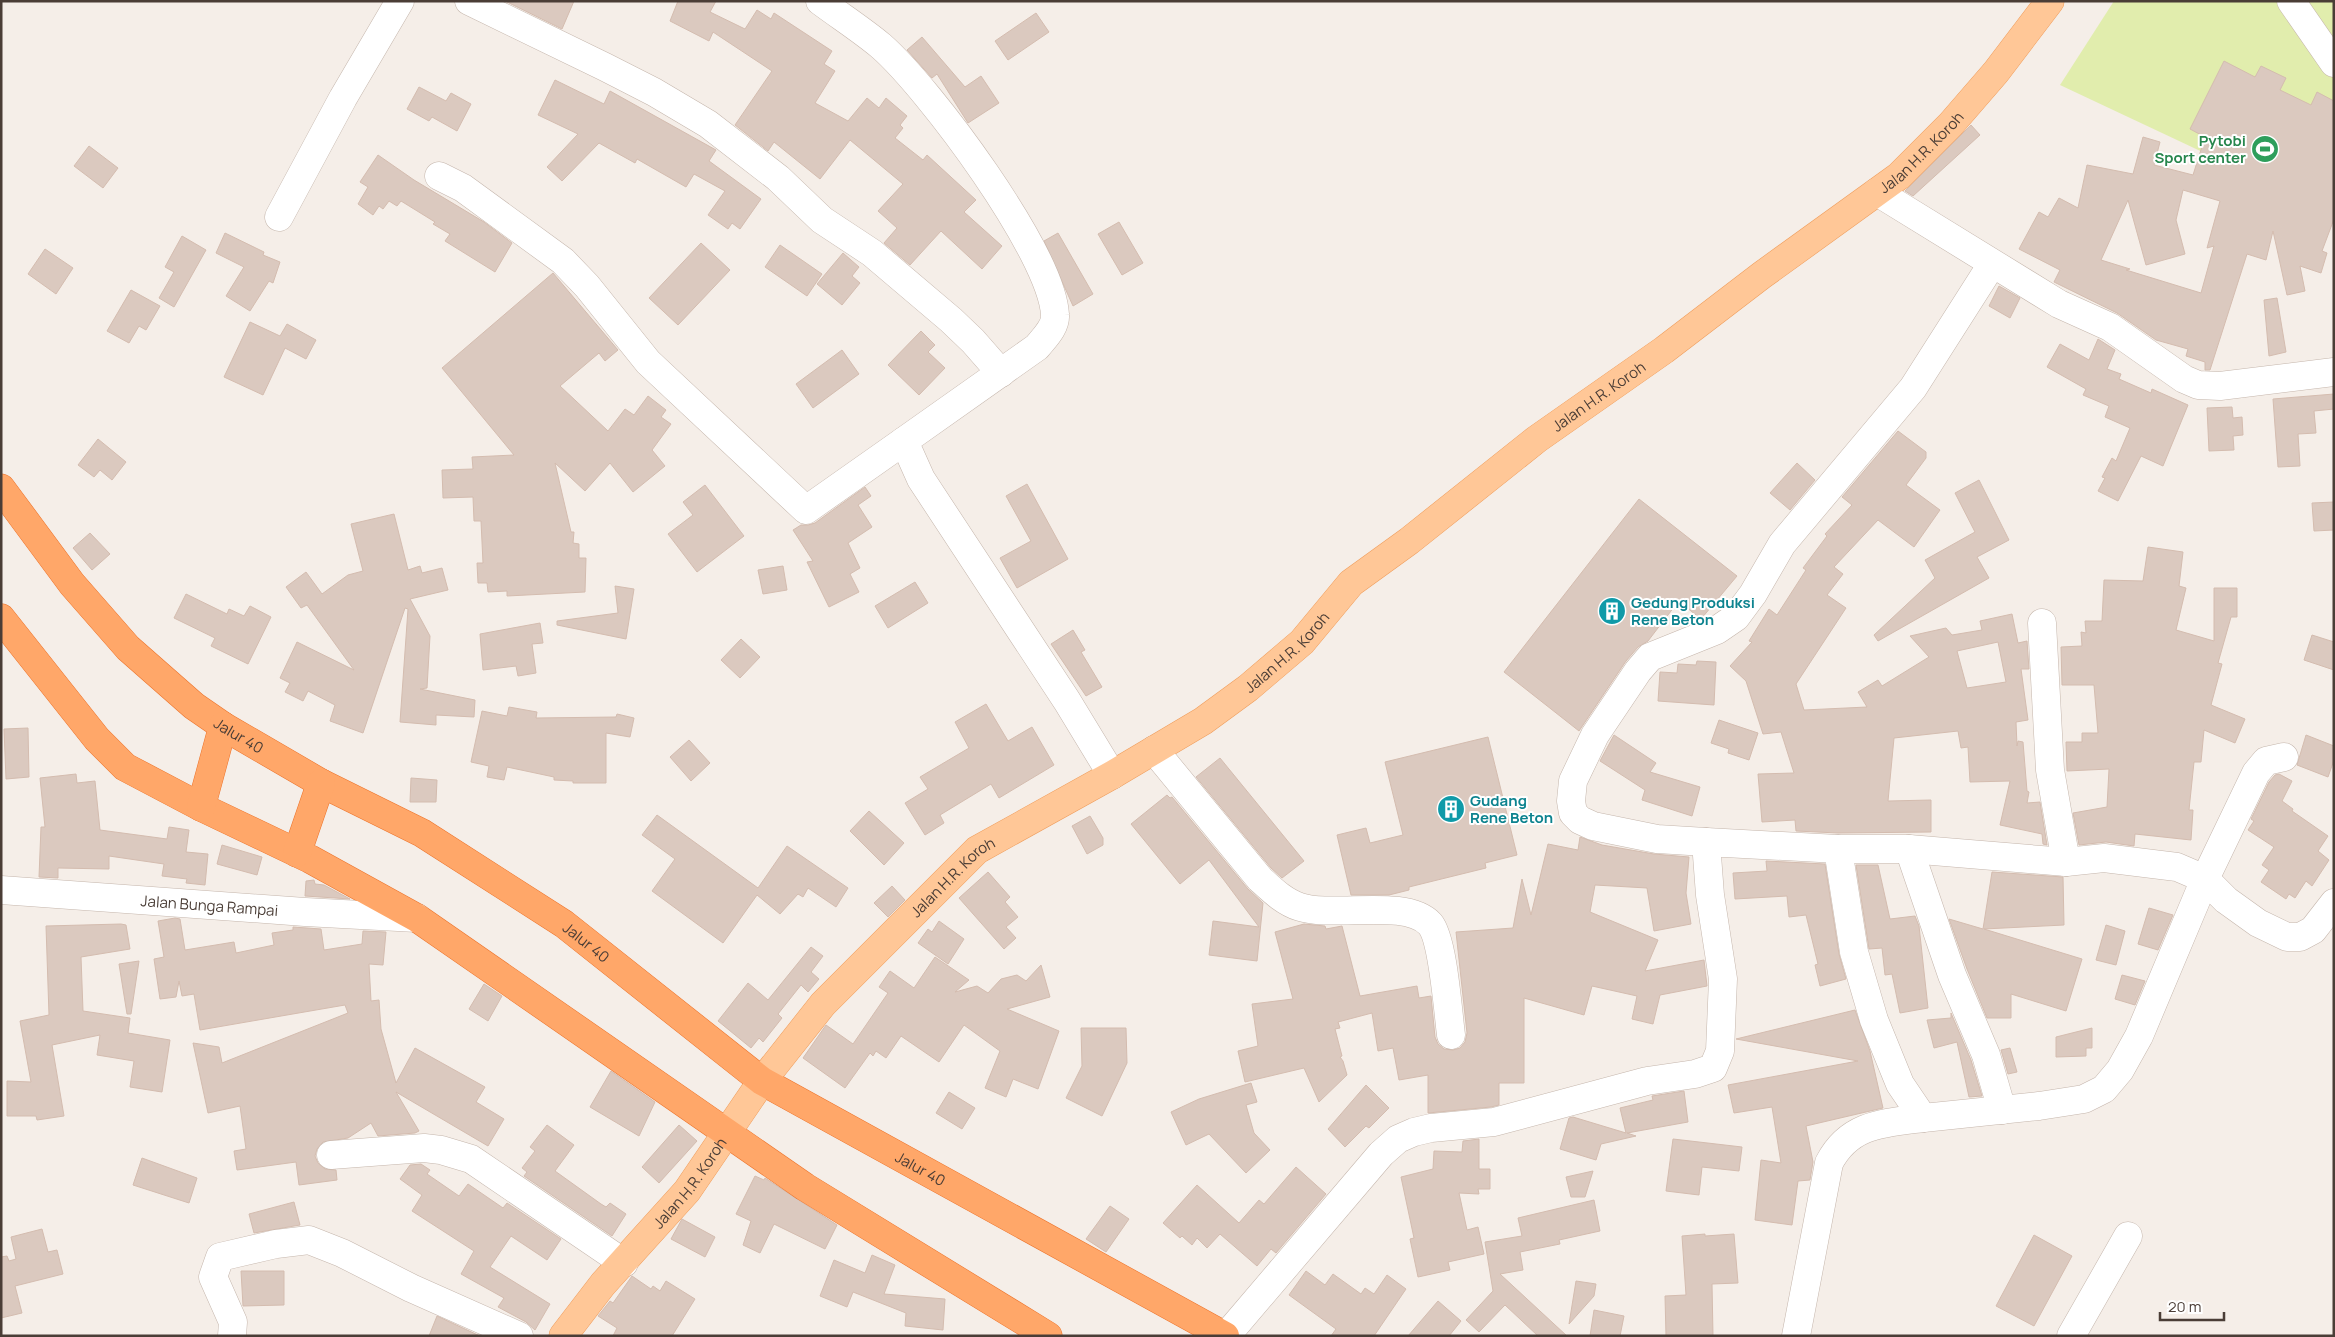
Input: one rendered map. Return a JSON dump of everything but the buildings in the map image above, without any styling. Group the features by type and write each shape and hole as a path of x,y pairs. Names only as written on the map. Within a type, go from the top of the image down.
{"highway":[{"name":"Jalur 40","path":"1,488 72,584 128,648 174,690 223,726 321,784 422,833 564,924 762,1080 1226,1336"},
{"path":"1,618 97,739 125,767 201,807 297,853 417,918 805,1187 1048,1336"},
{"path":"201,807 223,726"},
{"path":"297,853 321,784"}],"main road":[{"name":"Jalan H.R. Koroh","path":"563,1336 603,1284 624,1263 687,1191 762,1080 823,1004 977,850 1112,775 1203,721 1248,688 1302,642 1351,583 1409,541 1537,439 1664,350 1762,274 1899,176 1951,124 1996,72 2050,1"}],"street":[{"path":"279,217 343,98 400,1"},
{"path":"469,1 621,75 708,124 778,178 822,220 872,253 951,320 973,341 1001,373"},
{"path":"439,176 463,188 563,261 587,286 648,362 806,510 1001,373 1014,361 1037,347 1050,332 1056,316 1045,278 1012,215 938,107 882,47 820,1"},
{"path":"2291,1 2334,63"},
{"path":"1877,192 2060,304 2110,327 2184,379 2198,385 2220,386 2334,372"},
{"path":"1992,264 1913,388 1782,544 1753,594 1736,617 1717,630 1650,657 1638,670 1595,735 1573,781 1571,801 1573,813 1580,820 1593,826 1657,839 1838,849 1908,849 2066,862 2104,858 2177,867 2204,879 2226,900 2258,923 2286,937 2300,937 2313,930 2334,903"},
{"path":"904,442 921,479 1067,701 1112,775"},
{"path":"2042,623 2050,770 2066,862"},
{"path":"1154,750 1260,879 1278,896 1300,908 1334,912 1389,910 1419,916 1430,924 1438,940 1451,1035"},
{"path":"1796,1336 1829,1164 1836,1148 1862,1129 1880,1124 2084,1099 2104,1090 2120,1070 2139,1036 2204,879 2256,773 2266,761 2284,757"},
{"path":"1226,1336 1381,1154 1398,1139 1431,1128 1494,1122 1648,1081 1695,1074 1713,1068 1720,1051 1723,979 1710,894 1706,842"},
{"path":"1838,849 1854,952 1874,1020 1900,1084 1923,1118"},
{"path":"1908,849 1952,974 1986,1055 2002,1110"},
{"name":"Jalan Bunga Rampai","path":"1,890 295,912 417,918"},
{"path":"331,1155 424,1148 441,1150 470,1159 624,1263"},
{"path":"2071,1336 2128,1236"},
{"path":"232,1336 233,1322 213,1277 220,1257 276,1244 309,1240 342,1253 411,1288 519,1336"}],"green space":[{"name":"Pytobi Sport center","path":"2114,1 2334,1 2334,214 2060,85"}],"place":[{"name":"Pytobi Sport center","path":"2265,149"},
{"name":"Gedung Produksi Rene Beton","path":"1612,611"},
{"name":"Gudang Rene Beton","path":"1451,809"}]}
